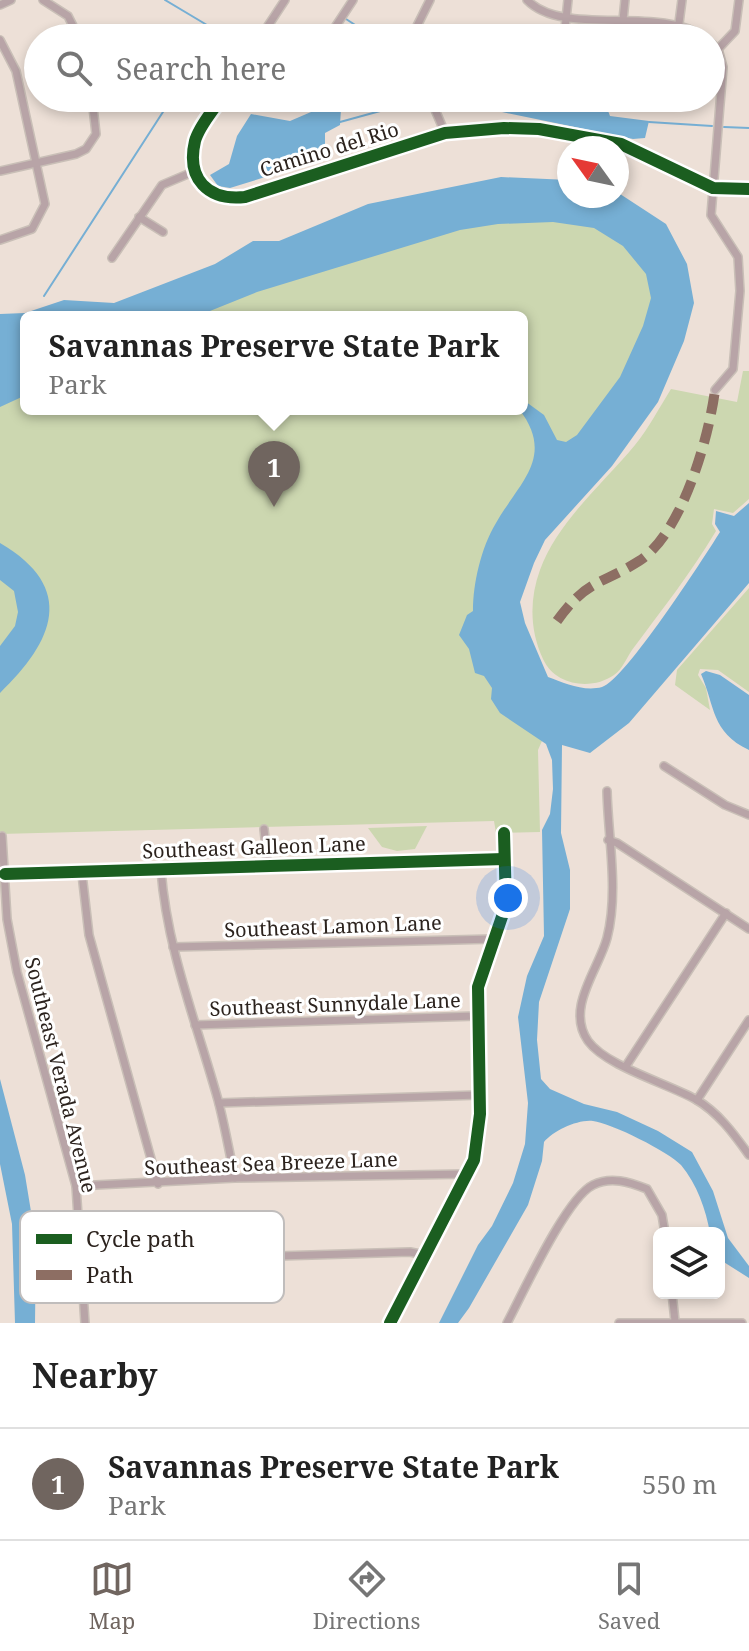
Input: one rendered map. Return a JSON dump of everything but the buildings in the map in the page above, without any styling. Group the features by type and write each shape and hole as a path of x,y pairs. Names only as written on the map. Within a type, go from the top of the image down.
{"street":[{"path":"0,5 11,0"},
{"path":"43,0 68,16 72,24"},
{"path":"269,24 285,0"},
{"path":"337,24 353,0"},
{"path":"418,24 430,0"},
{"path":"527,0 533,6 566,18 679,23 682,0"},
{"path":"565,24 568,0"},
{"path":"623,20 625,0"},
{"path":"725,42 735,31 739,0"},
{"path":"0,40 16,71 24,108"},
{"path":"0,240 21,236 40,218 45,204 25,112"},
{"path":"0,171 76,154 92,141 96,123 94,112"},
{"path":"112,258 162,185 195,171 196,138 212,112"},
{"path":"436,112 445,133"},
{"path":"715,390 733,369 745,291 738,257 711,215 721,112"},
{"name":"Camino del Rio","path":"195,171 211,193 226,199 245,197 350,160 445,133 539,129 609,142 713,188 749,189"},
{"path":"139,217 163,232"},
{"path":"664,766 749,815"},
{"path":"607,791 611,903 608,934 582,997 580,1011 587,1040 600,1053 697,1100 733,1132 749,1155"},
{"path":"264,829 268,865"},
{"path":"390,1323 467,1174 478,1139 478,987 506,905 504,833"},
{"name":"Southeast Verada Avenue","path":"2,836 7,919 17,972 76,1186 78,1211"},
{"path":"608,840 749,929"},
{"name":"Southeast Galleon Lane","path":"5,874 504,859"},
{"path":"161,870 164,911 219,1103 235,1178"},
{"path":"82,874 89,935 158,1184"},
{"path":"626,1066 726,913"},
{"name":"Southeast Lamon Lane","path":"173,947 494,939"},
{"name":"Southeast Sunnydale Lane","path":"195,1025 476,1016"},
{"path":"697,1100 749,1020"},
{"path":"219,1103 479,1095"},
{"name":"Southeast Sea Breeze Lane","path":"76,1186 235,1178 467,1174"},
{"path":"507,1323 572,1204 594,1184 619,1180 647,1189 662,1215 664,1227"},
{"path":"284,1256 410,1252 425,1255"},
{"path":"673,1299 675,1321"},
{"name":"Southeast Verada Avenue","path":"84,1303 85,1323"},
{"path":"619,1323 742,1323"}],"green space":[{"path":"506,193 634,231 666,307 487,611 549,725 538,750 540,832 496,833 494,821 0,834 0,360 20,368 20,415 528,415 528,311 161,311"},
{"path":"743,371 749,371 749,499 733,513 714,509 712,524 716,531 617,673 605,680 586,684 557,675 543,659 532,615 540,570 558,535 640,438 671,389 737,402"},
{"path":"749,588 749,692 718,670 700,669 698,675 706,688 710,710 675,685 677,670"},
{"path":"427,826 415,849 397,851 382,847 368,828"}],"water":[{"path":"311,112 341,112 340,125 325,133 325,152 310,163 230,188 218,186 210,175 229,164 237,136 251,114 290,121"},
{"path":"502,112 608,112 610,116 649,121 645,138 633,139"},
{"path":"501,177 557,179 557,208 629,208 629,200 666,224 687,264 694,303 684,341 658,402 612,466 545,540 534,563 520,602 525,623 548,677 588,688 602,687 613,679 663,617 720,532 715,524 716,511 734,516 749,503 749,583 629,723 590,753 562,745 561,833 570,870 570,909 539,1002 537,1040 541,1079 550,1089 584,1104 617,1112 658,1131 692,1152 713,1191 724,1227 709,1227 692,1180 681,1165 665,1153 626,1132 601,1123 587,1121 566,1127 544,1142 542,1161 528,1205 458,1323 439,1323 513,1183 525,1144 528,1103 518,1017 527,976 544,936 542,830 550,814 553,789 552,760 546,744 500,713 491,699 492,688 484,676 475,673 469,649 459,635 467,615 473,611 476,577 486,543 530,469 534,441 523,415 528,415 528,403 544,415 557,440 566,442 577,435 620,377 643,326 651,298 646,274 623,246 594,228 553,222 498,224 460,230 257,292 210,311 31,311 64,300 114,303 215,264 253,241 279,241 368,204"},
{"path":"20,313 20,398 0,407 0,314"},
{"path":"0,543 24,560 40,578 48,597 49,615 44,635 34,654 0,693 0,646 15,626 18,612 14,591 0,580"},
{"path":"706,671 720,675 749,695 749,750 727,735 716,717 701,674"},
{"path":"0,1079 25,1175 31,1211 20,1211 20,1303 35,1303 35,1323 15,1323 12,1224 0,1164"},
{"path":"725,1229 728,1238 749,1266 749,1278 725,1263"}],"waterway":[{"path":"165,0 205,24"},
{"path":"346,19 354,24"},
{"path":"44,296 163,112"},
{"path":"340,122 377,112"},
{"path":"649,122 712,126"},
{"path":"724,127 749,128"}],"marked path":[{"path":"557,621 577,597 639,561 668,530 700,458 715,390"}],"cycle path":[{"path":"211,112 195,141 194,166 203,185 220,195 232,197 245,197 445,133 504,128 539,129 621,144 713,188 749,189"},
{"path":"390,1323 474,1160 480,1114 478,987 506,905 504,833"},
{"path":"5,874 504,859"}],"place":[{"name":"Savannas Preserve State Park","path":"274,507"}]}
